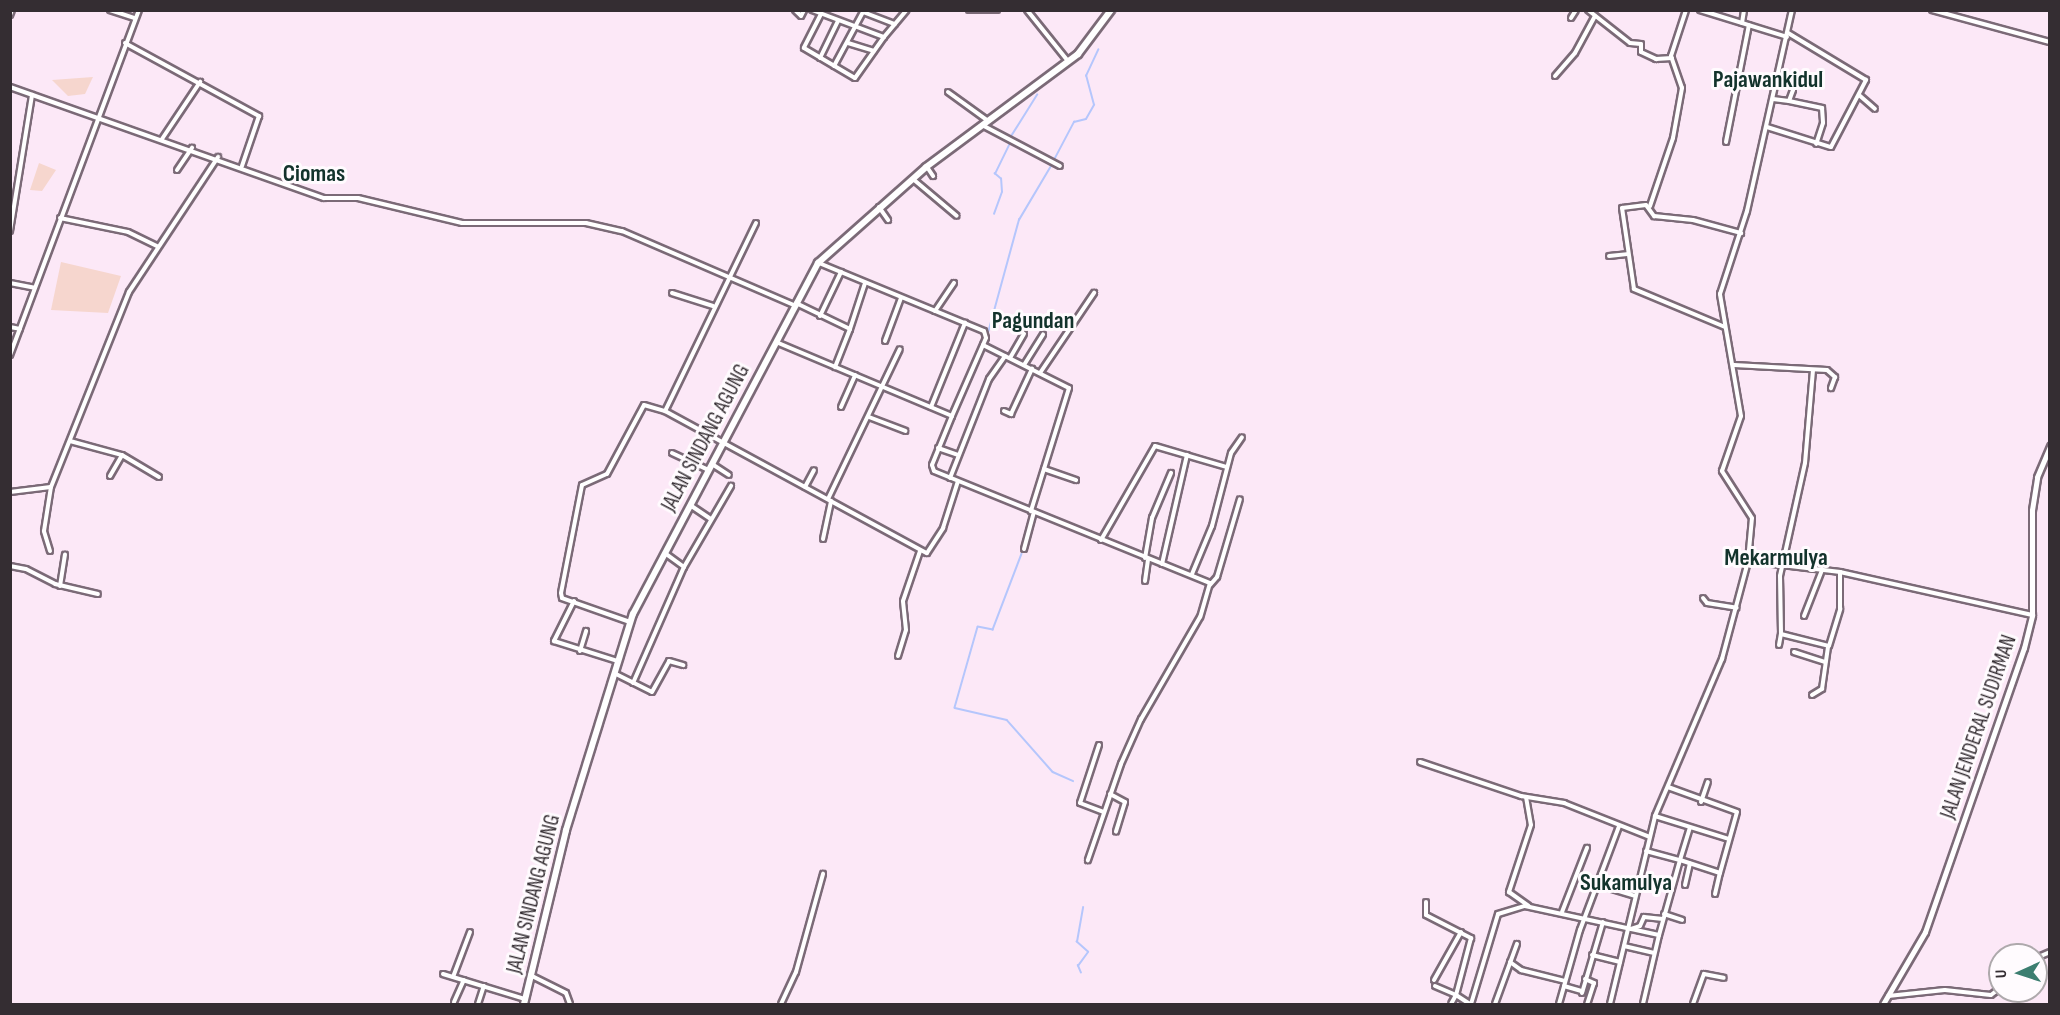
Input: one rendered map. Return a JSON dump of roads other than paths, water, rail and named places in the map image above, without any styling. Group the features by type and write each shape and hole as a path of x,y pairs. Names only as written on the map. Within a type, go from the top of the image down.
{"main road":[{"name":"JALAN SINDANG AGUNG","path":"524,1002 566,830 630,622 711,463 818,263 926,167 1068,62 1087,45 1111,10"},
{"name":"JALAN JENDERAL SUDIRMAN","path":"1883,1005 1920,941 1942,888 2032,615 2032,510 2037,477 2049,446"}],"street":[{"path":"110,10 135,18"},
{"path":"10,355 96,117 139,10"},
{"path":"795,10 801,16 804,10"},
{"path":"812,10 884,37"},
{"path":"821,14 804,48 855,78 884,37 907,10"},
{"path":"969,10 997,10"},
{"path":"1571,18 1576,10"},
{"path":"1588,10 1630,43 1641,44 1641,52 1656,59 1672,58"},
{"path":"1686,10 1672,58 1681,96 1673,138 1650,207 1654,216 1693,220 1741,233"},
{"path":"1700,10 1787,35 1865,76 1832,147 1766,127"},
{"path":"1742,23 1744,10"},
{"path":"1610,1005 1655,816 1710,690 1737,608 1748,561 1752,518 1722,471 1741,419 1734,365 1720,294 1741,233 1792,10"},
{"path":"1932,10 2049,42"},
{"path":"834,66 864,11 895,24"},
{"path":"1029,12 1068,62"},
{"path":"1555,76 1575,53 1596,16"},
{"path":"820,58 838,21"},
{"path":"1726,142 1749,25"},
{"path":"125,43 200,82 260,117 242,166"},
{"path":"848,43 874,51"},
{"path":"1777,80 1793,87 1789,102"},
{"path":"162,139 200,82"},
{"path":"10,87 218,157 324,198 358,198 462,223 586,223 626,232 850,329"},
{"path":"948,92 984,122 1060,166"},
{"path":"10,231 32,95"},
{"path":"1858,95 1875,109"},
{"path":"1773,99 1821,108 1823,124 1816,144"},
{"path":"177,170 192,148"},
{"path":"50,552 44,531 51,488 129,292 157,246 218,157"},
{"path":"926,167 933,176"},
{"path":"912,179 957,216"},
{"path":"1650,207 1628,204 1622,208 1634,289 1725,327"},
{"path":"879,207 888,220"},
{"path":"60,218 128,232 157,246"},
{"path":"665,411 727,276 756,223"},
{"path":"1609,256 1627,254"},
{"path":"818,263 984,331 983,345 931,469 1147,559 1192,574 1210,585"},
{"path":"820,316 841,272"},
{"path":"10,283 34,288"},
{"path":"835,367 866,283"},
{"path":"935,311 954,283"},
{"path":"672,293 713,306"},
{"path":"1040,373 1094,293"},
{"path":"885,341 901,298"},
{"path":"931,407 965,323"},
{"path":"10,327 20,329"},
{"path":"950,478 989,379 1024,334"},
{"path":"1024,365 1043,334"},
{"path":"776,341 952,416"},
{"path":"983,345 1069,388 1044,469 1024,549"},
{"path":"823,539 830,500 900,350"},
{"path":"1734,365 1813,370 1835,374 1831,388"},
{"path":"1004,411 1011,414 1032,369"},
{"path":"1779,645 1781,634 1778,604 1805,463 1813,370"},
{"path":"841,407 855,375"},
{"path":"630,622 573,602 561,593 582,485 608,472 644,405 665,411 723,441 920,551 930,552 958,482"},
{"path":"869,417 905,431"},
{"path":"1192,574 1212,526 1227,467 1242,437"},
{"path":"70,441 122,455 159,477"},
{"path":"1101,540 1153,447 1227,467"},
{"path":"939,449 958,455"},
{"path":"672,453 708,470"},
{"path":"110,476 122,455"},
{"path":"1162,564 1187,456"},
{"path":"711,463 729,475"},
{"path":"1044,469 1076,480"},
{"path":"806,487 814,470"},
{"path":"1145,581 1152,518 1171,473"},
{"path":"633,683 684,567 731,486"},
{"path":"10,492 51,488"},
{"path":"1088,860 1103,812 1141,719 1200,617 1210,585 1217,577 1240,499"},
{"path":"690,504 711,519"},
{"path":"898,656 906,630 903,601 920,551"},
{"path":"665,552 684,567"},
{"path":"60,586 65,555"},
{"path":"1748,561 1839,572 2032,615"},
{"path":"10,566 60,586 98,594"},
{"path":"1804,616 1822,570"},
{"path":"1812,695 1822,689 1828,647 1840,609 1839,572"},
{"path":"1703,598 1707,603 1737,608"},
{"path":"573,602 554,641 618,661"},
{"path":"580,651 586,631"},
{"path":"1781,634 1828,647"},
{"path":"1794,652 1825,662"},
{"path":"614,673 652,692 669,661 683,665"},
{"path":"1099,745 1080,803 1103,812"},
{"path":"1420,762 1526,797 1564,803 1650,837"},
{"path":"1701,802 1708,782"},
{"path":"1668,787 1701,802 1737,812 1715,894"},
{"path":"1110,794 1125,802 1116,832"},
{"path":"1526,797 1531,825 1509,892 1529,906"},
{"path":"1655,816 1729,839"},
{"path":"1558,1005 1584,917 1619,826"},
{"path":"1643,1005 1663,916 1690,827"},
{"path":"1562,912 1587,848"},
{"path":"1646,851 1720,873"},
{"path":"1685,885 1690,864"},
{"path":"781,1005 795,975 823,874"},
{"path":"1609,888 1635,896"},
{"path":"1426,902 1426,915 1461,932 1471,940 1456,995 1451,1005"},
{"path":"1435,986 1456,995 1471,1005 1497,914 1529,906 1659,935"},
{"path":"1629,928 1640,926 1644,917 1663,916 1682,920"},
{"path":"1510,962 1521,970 1582,992 1603,922"},
{"path":"453,977 470,932"},
{"path":"1434,980 1461,932"},
{"path":"1496,1005 1516,944"},
{"path":"1624,946 1654,953"},
{"path":"1592,955 1620,962"},
{"path":"443,974 484,986 524,1002"},
{"path":"1693,1005 1704,974 1725,978"},
{"path":"530,975 567,993 570,1005"},
{"path":"454,1002 464,980"},
{"path":"1585,980 1594,983 1587,1005"},
{"path":"478,1005 484,986"},
{"path":"1887,996 1929,990 1988,995"}],"waterway":[{"path":"1054,160 1074,122 1086,119 1094,105 1086,76 1098,50"},
{"path":"1010,138 1037,95"},
{"path":"994,214 1002,192 1001,179 995,174 1010,143"},
{"path":"985,344 1019,220 1051,166"},
{"path":"943,448 967,385"},
{"path":"1022,554 993,630 978,627 955,708 1007,720 1053,772 1073,781"},
{"path":"1081,973 1078,966 1088,952 1077,942 1083,908"}],"district":[{"name":"Pajawankidul","path":"1768,80"},
{"name":"Ciomas","path":"314,174"},
{"name":"Pagundan","path":"1033,321"},
{"name":"Mekarmulya","path":"1776,558"},
{"name":"Sukamulya","path":"1626,883"}]}
